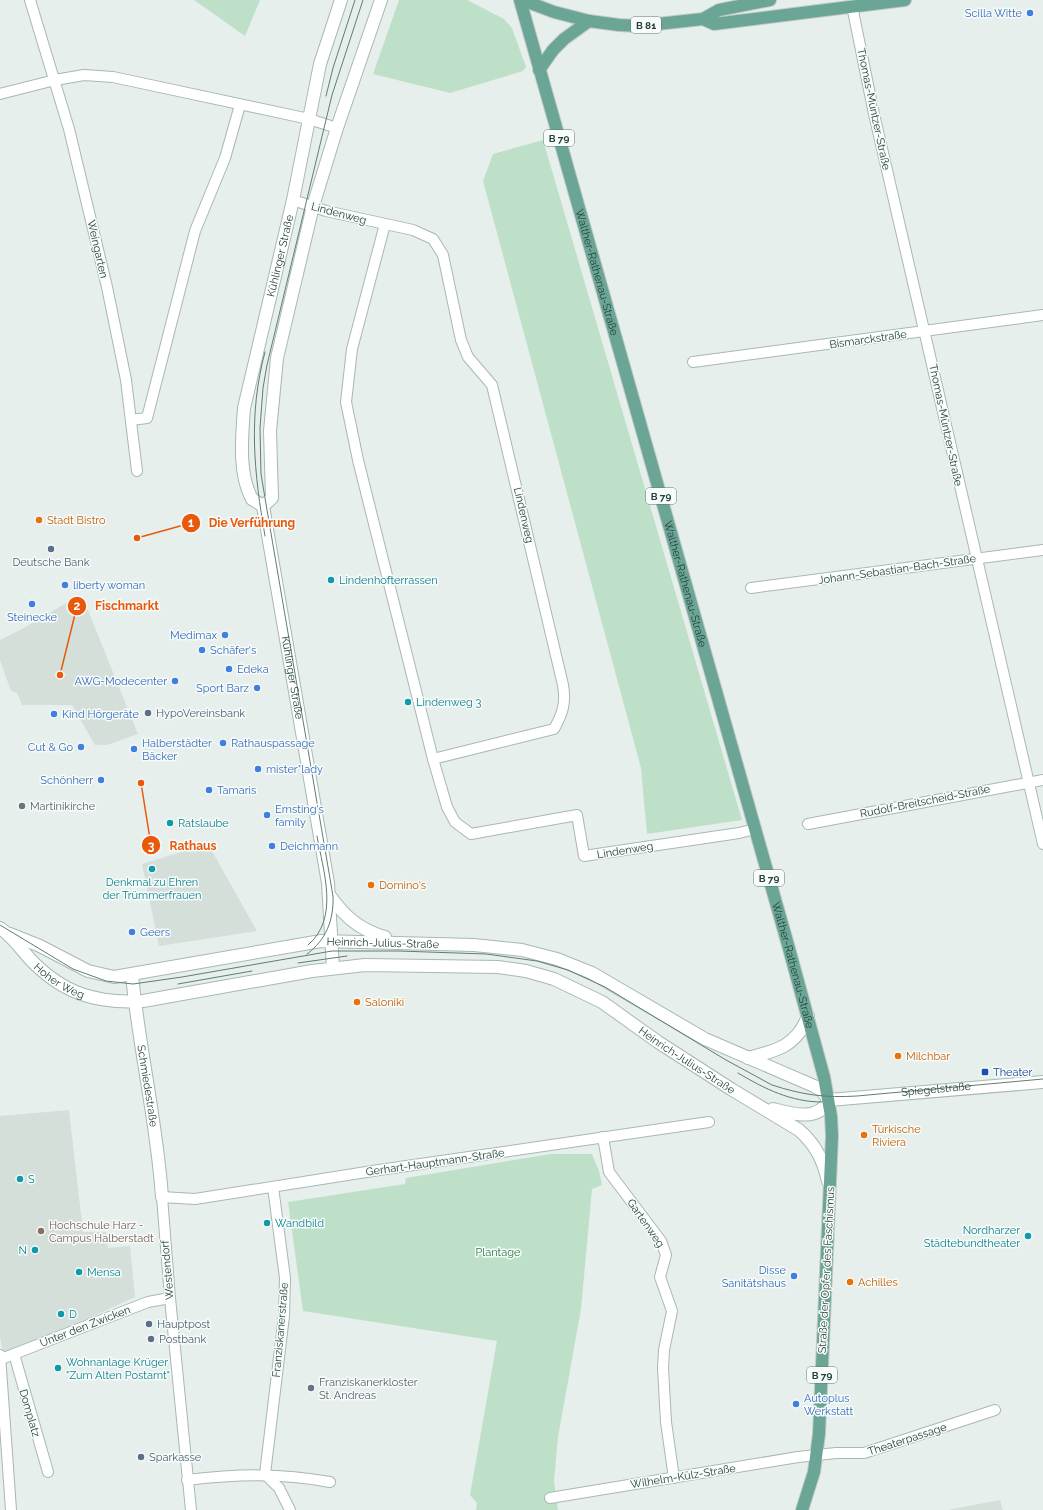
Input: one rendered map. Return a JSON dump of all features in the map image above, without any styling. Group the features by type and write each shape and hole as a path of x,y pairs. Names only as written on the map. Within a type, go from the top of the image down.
{"main road":[{"name":"B 81","path":"521,0 554,12 589,21 639,26 704,20 714,24 905,0"},
{"name":"Walther-Rathenau-Straße","path":"521,0 756,829 808,1016 829,1100"},
{"name":"B 81","path":"704,20 719,10 766,0"},
{"path":"540,70 553,50 564,39 589,21"},
{"name":"Straße der Opfer des Faschismus","path":"802,1510 810,1485 817,1454 820,1414 832,1136 829,1100"}],"street":[{"name":"Weingarten","path":"30,0 69,129 107,287 126,380 136,471"},
{"name":"Kühlinger Straße","path":"333,968 330,896 263,506 252,499 245,476 242,426 244,408 293,200 320,64 341,0"},
{"name":"Kühlinger Straße","path":"263,506 272,498 270,431 277,358 313,206 337,128 381,0"},
{"path":"766,0 766,17"},
{"name":"Thomas-Müntzer-Straße","path":"852,6 874,114 1043,844"},
{"path":"0,94 55,80 84,75 113,76 309,119 337,128"},
{"path":"130,420 147,418 194,231 226,158 240,105"},
{"name":"Lindenweg","path":"293,200 413,230 433,239 443,255 461,340 468,357 492,386 552,634 565,699 562,714 554,728 433,759"},
{"name":"Lindenweg","path":"385,224 352,349 346,402 358,460 433,759 446,807 455,822 471,834 577,816 584,856 739,833 756,829"},
{"name":"Bismarckstraße","path":"693,362 1043,316"},
{"name":"Johann-Sebastian-Bach-Straße","path":"751,588 1043,550"},
{"name":"Rudolf-Breitscheid-Straße","path":"808,824 1028,781 1043,780"},
{"path":"330,896 339,909 358,926 371,933 399,942"},
{"name":"Heinrich-Julius-Straße","path":"2,930 40,946 88,971 114,977 132,975 168,966 299,943 332,940 503,947 557,959 610,982 705,1039 814,1086 821,1090 829,1100 818,1112 810,1114 786,1112 751,1101"},
{"name":"Hoher Weg","path":"2,930 45,973 66,988 79,994 102,1000 134,1002"},
{"name":"Heinrich-Julius-Straße","path":"134,1002 333,968 399,964 498,967 526,971 554,979 602,1002 658,1042 793,1126 809,1138 818,1152 824,1165 830,1188"},
{"name":"Schmiedestraße","path":"132,975 134,1002 154,1124 162,1197"},
{"path":"748,1058 775,1050 794,1040 803,1029 808,1016"},
{"name":"Spiegelstraße","path":"829,1100 1043,1082"},
{"name":"Gerhart-Hauptmann-Straße","path":"162,1197 195,1199 709,1122"},
{"name":"Gartenweg","path":"603,1137 609,1172 661,1241 665,1249 666,1255 660,1277 672,1311 664,1350 666,1422 674,1478"},
{"name":"Franziskanerstraße","path":"265,1474 284,1301 285,1278 273,1187"},
{"name":"Westendorf","path":"162,1197 170,1298 191,1510"},
{"name":"Unter den Zwicken","path":"0,1357 14,1354 148,1302 170,1298"},
{"name":"Domplatz","path":"14,1354 48,1472"},
{"name":"Domplatz","path":"0,1357 10,1510"},
{"name":"Theaterpassage","path":"817,1454 864,1453 995,1410"},
{"name":"Wilhelm-Külz-Straße","path":"550,1498 817,1454"},
{"path":"187,1480 265,1474 297,1476 330,1482"},
{"path":"265,1474 279,1488 290,1510"}],"shaded area":[{"path":"80,595 85,603 138,734 107,745 95,745 72,705 22,705 17,693 11,691 0,660 0,640"},
{"path":"208,844 257,931 159,946 142,864"},
{"name":"Hochschule Harz - Campus Halberstadt","path":"69,1110 83,1232 106,1232 108,1248 130,1246 135,1297 85,1320 3,1352 0,1338 0,1116"},
{"path":"1000,1500 1003,1510 947,1510"}],"green space":[{"path":"194,0 260,0 245,36"},
{"path":"399,0 467,0 504,19 512,28 526,67 523,71 450,93 373,74"},
{"path":"543,140 742,820 647,834 641,768 483,181 493,154"},
{"name":"Plantage","path":"551,1154 592,1154 599,1171 602,1185 592,1189 581,1309 558,1437 554,1481 558,1510 476,1510 477,1503 470,1495 497,1341 303,1311 288,1202 405,1184 406,1178"}],"tram line":[{"path":"326,96 333,68 355,0"},
{"path":"307,954 314,948 328,929 332,913 333,896 261,474 260,428 263,388 267,365 332,95 363,0"},
{"path":"265,352 256,398 254,444 258,490 265,536"},
{"path":"308,945 318,934 324,922 326,908 327,894 317,836"},
{"path":"0,925 73,969 106,981 133,984 332,951 399,951 486,954 537,961 568,970 605,987 726,1060 772,1085 814,1095 835,1097 857,1096 1043,1079"},
{"path":"298,963 347,956"},
{"path":"178,984 252,971"},
{"path":"738,1073 778,1094 800,1100 822,1102"}],"place":[{"name":"Scilla Witte","path":"1030,13"},
{"name":"Stadt Bistro","path":"39,520"},
{"name":"Die Verführung","path":"137,538"},
{"name":"Deutsche Bank","path":"51,549"},
{"name":"Lindenhofterrassen","path":"331,580"},
{"name":"liberty woman","path":"65,585"},
{"name":"Steinecke","path":"32,604"},
{"name":"Medimax","path":"225,635"},
{"name":"Schäfer's","path":"202,650"},
{"name":"Edeka","path":"229,669"},
{"name":"Fischmarkt","path":"60,675"},
{"name":"AWG-Modecenter","path":"175,681"},
{"name":"Sport Barz","path":"257,688"},
{"name":"Lindenweg 3","path":"408,702"},
{"name":"HypoVereinsbank","path":"148,713"},
{"name":"Kind Hörgeräte","path":"54,714"},
{"name":"Rathauspassage","path":"223,743"},
{"name":"Cut & Go","path":"81,747"},
{"name":"Halberstädter Bäcker","path":"134,749"},
{"name":"mister*lady","path":"258,769"},
{"name":"Schönherr","path":"101,780"},
{"name":"Rathaus","path":"141,783"},
{"name":"Tamaris","path":"209,790"},
{"name":"Martinikirche","path":"22,806"},
{"name":"Ernsting's family","path":"267,815"},
{"name":"Ratslaube","path":"170,823"},
{"name":"Deichmann","path":"272,846"},
{"name":"Denkmal zu Ehren der Trümmerfrauen","path":"152,869"},
{"name":"Domino's","path":"371,885"},
{"name":"Geers","path":"132,932"},
{"name":"Saloniki","path":"357,1002"},
{"name":"Milchbar","path":"898,1056"},
{"name":"Theater","path":"985,1072"},
{"name":"Türkische Riviera","path":"864,1135"},
{"name":"S","path":"20,1179"},
{"name":"Wandbild","path":"267,1223"},
{"name":"Hochschule Harz - Campus Halberstadt","path":"41,1231"},
{"name":"Nordharzer Städtebundtheater","path":"1028,1236"},
{"name":"N","path":"35,1250"},
{"name":"Mensa","path":"79,1272"},
{"name":"Disse Sanitätshaus","path":"794,1276"},
{"name":"Achilles","path":"850,1282"},
{"name":"D","path":"61,1314"},
{"name":"Hauptpost","path":"149,1324"},
{"name":"Postbank","path":"151,1339"},
{"name":"Wohnanlage Krüger \"Zum Alten Postamt\"","path":"58,1368"},
{"name":"Franziskanerkloster St. Andreas","path":"311,1388"},
{"name":"Autoplus Werkstatt","path":"796,1404"},
{"name":"Sparkasse","path":"141,1457"}]}
